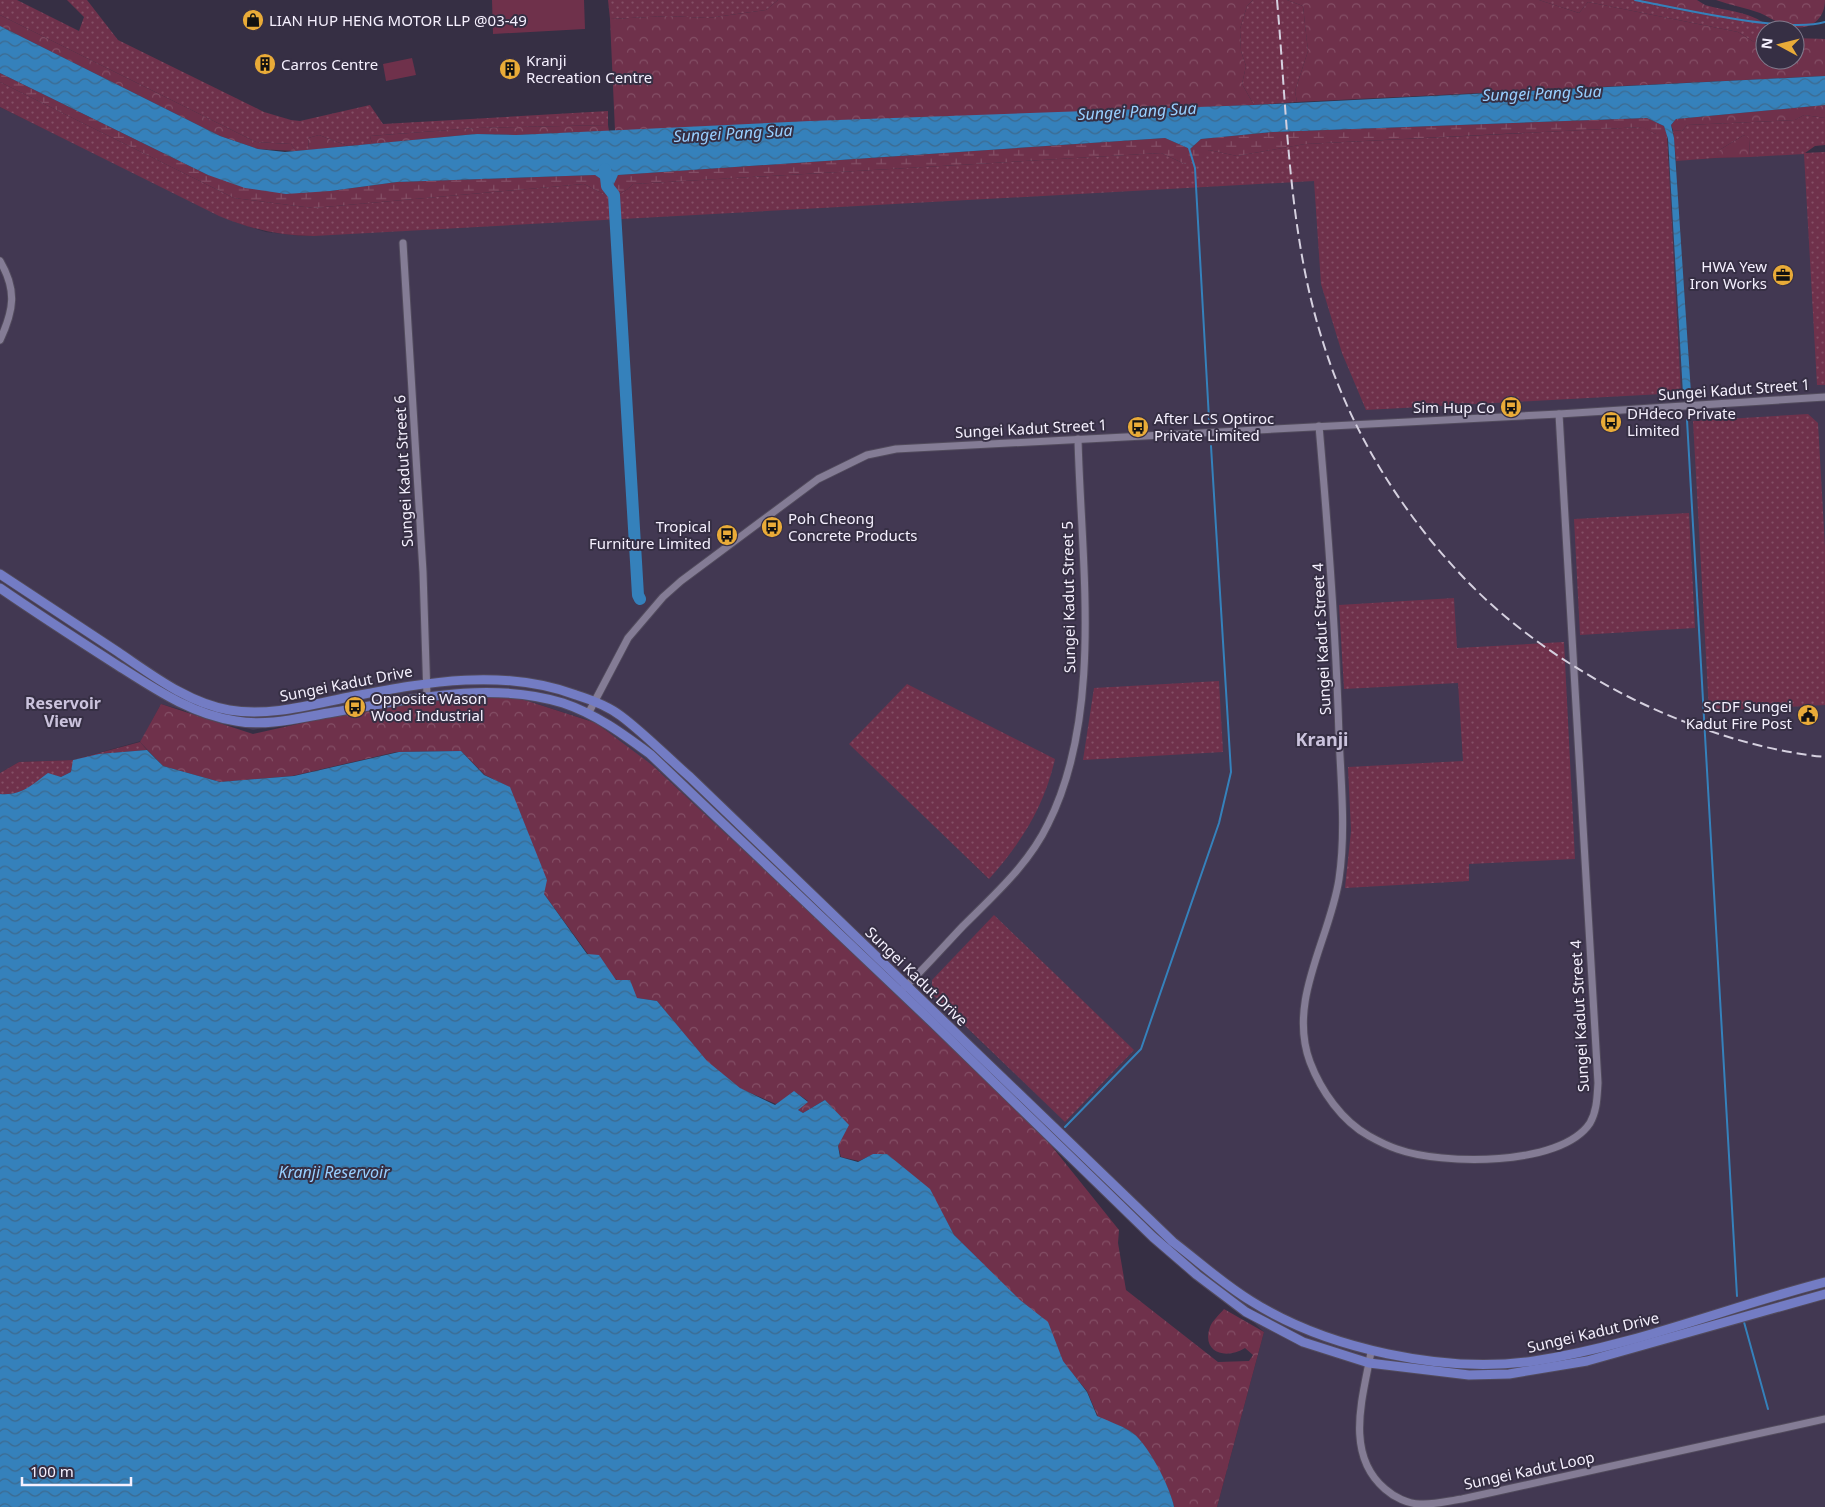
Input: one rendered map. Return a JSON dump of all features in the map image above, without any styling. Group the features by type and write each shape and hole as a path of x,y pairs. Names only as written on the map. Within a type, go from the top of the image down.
{"main road":[{"name":"Sungei Kadut Drive","path":"0,574 166,685 198,700 228,710 250,712 282,710 427,682 484,678 541,685 594,701 620,715 690,777 1153,1237 1197,1275 1246,1312 1273,1328 1303,1342 1369,1363 1469,1375 1509,1374 1559,1367 1646,1346 1825,1294"},
{"name":"Sungei Kadut Drive","path":"0,588 169,698 201,713 220,718 261,723 427,697 481,693 510,694 563,703 613,727 650,754 1173,1242 1250,1301 1305,1329 1371,1352 1485,1364 1533,1361 1632,1339 1825,1282"}],"street":[{"name":"Sungei Kadut Street 6","path":"403,243 427,697"},
{"path":"0,261 12,288 12,302 10,317 0,340"},
{"name":"Sungei Kadut Street 1","path":"588,714 628,638 663,597 805,488 843,465 867,455 896,449 1559,414 1825,397"},
{"name":"Sungei Kadut Street 4","path":"1319,426 1338,674 1342,824 1339,878 1331,916 1304,1000 1303,1028 1309,1060 1323,1090 1343,1116 1367,1135 1398,1150 1436,1157 1480,1160 1513,1158 1556,1147 1582,1132 1591,1122 1597,1105 1598,1083 1559,414"},
{"name":"Sungei Kadut Street 5","path":"903,989 1007,881 1033,850 1048,824 1069,766 1079,716 1086,662 1078,439"},
{"name":"Sungei Kadut Loop","path":"1371,1352 1360,1420 1359,1438 1361,1453 1374,1478 1381,1486 1404,1501 1417,1504 1462,1499 1825,1418"}],"shaded area":[{"path":"0,107 235,222 266,232 302,236 1825,152 1825,1507 1217,1507 1264,1332 597,723 509,695 426,695 253,730 161,704 141,741 73,760 19,762 0,773"}],"green space":[{"path":"0,0 17,0 79,31 84,17 67,0 87,0 118,40 264,112 291,120 300,121 370,105 383,124 608,111 608,125 475,128 370,136 372,144 348,146 319,135 308,138 309,150 296,151 291,144 256,142 0,15"},
{"path":"492,0 584,0 585,29 493,34"},
{"path":"608,0 778,0 766,10 708,18 668,16 610,19"},
{"path":"778,0 1253,0 1247,6 1240,29 1241,51 1246,66 1242,84 1254,105 615,131 610,19 668,16 708,18 766,10"},
{"path":"1253,0 1287,0 1303,6 1308,51 1295,91 1297,102 1254,105 1242,84 1246,66 1241,51 1240,29 1247,6"},
{"path":"1287,0 1539,0 1579,13 1588,2 1738,32 1755,42 1755,70 1805,70 1805,38 1825,39 1825,76 1297,102 1295,91 1308,51 1303,6"},
{"path":"1539,0 1644,0 1651,5 1702,14 1705,5 1740,13 1759,20 1755,20 1754,42 1738,32 1588,2 1579,13"},
{"path":"1644,0 1697,0 1705,5 1702,14 1651,5"},
{"path":"1716,0 1825,0 1822,14 1818,20 1805,27 1805,20 1775,20 1760,13"},
{"path":"0,15 256,142 291,144 296,151 258,149 220,136 0,26"},
{"path":"412,58 416,75 386,81 383,64"},
{"path":"0,73 208,175 330,191 397,182 595,175 602,179 603,186 612,186 618,175 1165,138 1190,149 1201,139 1273,132 1647,118 1664,126 1667,134 1656,134 1642,127 1305,144 1237,156 1209,150 1202,158 1185,164 1161,153 633,184 627,190 615,195 609,195 584,184 313,208 234,198 0,82"},
{"path":"0,82 234,198 313,208 584,184 609,195 615,195 627,190 633,184 1161,153 1185,164 1209,150 1237,156 1305,144 1643,127 1656,134 1667,134 1681,393 1366,410 1342,353 1321,284 1314,181 301,236 265,231 219,216 0,107"},
{"path":"1825,105 1825,118 1804,115 1795,120 1687,125 1682,131 1673,130 1671,125 1676,119"},
{"path":"1804,115 1825,118 1825,145 1815,146 1805,153 1825,152 1825,385 1817,385 1804,154 1750,157 1749,139 1744,135 1721,149 1716,158 1676,161 1673,130 1682,131 1687,125 1795,120"},
{"path":"608,125 609,131 516,135 476,134 372,144 370,136 475,128"},
{"path":"319,135 348,146 309,150 308,138"},
{"path":"1744,135 1749,138 1750,157 1716,158 1715,155 1721,149"},
{"path":"1808,414 1818,423 1825,547 1825,705 1709,711 1693,421"},
{"path":"1689,513 1695,628 1580,635 1574,519"},
{"path":"1454,598 1457,648 1564,642 1575,859 1469,864 1469,881 1345,888 1351,831 1348,767 1463,761 1458,683 1344,689 1339,605"},
{"path":"1219,681 1223,752 1083,760 1094,688"},
{"path":"907,684 1055,759 1045,793 1030,824 1011,852 989,879 849,744"},
{"path":"427,695 509,695 596,723 652,765 1025,1113 1119,1230 1118,1243 1126,1290 1218,1362 1249,1361 1253,1355 1245,1348 1238,1352 1223,1353 1217,1352 1212,1348 1208,1336 1210,1327 1224,1309 1264,1332 1217,1507 1174,1507 1163,1477 1143,1444 1130,1431 1098,1417 1087,1391 1062,1361 1020,1301 954,1235 929,1189 886,1154 874,1154 859,1161 841,1157 838,1146 848,1125 825,1100 803,1113 798,1110 808,1101 795,1092 776,1104 741,1089 707,1062 657,1001 637,998 588,954 544,894 528,833 509,787 485,775 461,751 396,752 292,776 220,782 163,766 140,742 161,704 253,734"},
{"path":"140,742 147,750 100,754 74,760 71,772 61,777 48,774 20,792 0,794 0,773 19,762 73,760"},
{"path":"994,915 1134,1050 1065,1122 932,994 932,980"}],"water":[{"name":"Sungei Pang Sua","path":"0,26 220,136 258,149 285,152 476,134 516,135 810,121 1254,105 1825,76 1825,105 1676,119 1671,125 1674,138 1691,393 1683,394 1668,139 1664,126 1647,118 1273,132 1201,139 1190,149 1165,138 618,175 613,186 603,186 601,179 595,175 397,182 330,191 286,194 245,188 208,175 0,73"},
{"name":"Kranji Reservoir","path":"147,750 163,766 220,782 294,776 399,752 461,751 484,775 510,787 547,880 544,894 587,954 599,955 616,980 630,980 637,998 657,1001 707,1061 740,1088 775,1105 794,1091 808,1102 798,1110 803,1113 825,1100 849,1125 838,1146 840,1157 858,1162 873,1154 887,1154 930,1189 954,1235 1020,1300 1048,1322 1063,1361 1087,1392 1097,1416 1130,1431 1143,1444 1163,1477 1174,1507 0,1507 0,794 20,791 48,773 61,777 71,772 73,760 99,754"}],"waterway":[{"path":"1635,0 1704,14 1760,22 1786,25 1808,25 1825,22"},
{"path":"1189,148 1195,168 1209,419"},
{"path":"605,169 607,186 614,195 638,595 640,599"},
{"path":"1687,420 1737,1296"},
{"path":"1065,1127 1141,1049 1219,823 1231,772 1211,446"},
{"path":"1744,1322 1768,1409"}],"railway":[{"path":"1277,0 1290,171 1295,214 1311,298 1333,372 1347,404 1379,467 1398,496 1419,525 1464,578 1500,612 1540,643 1584,672 1630,698 1678,719 1727,737 1776,749 1825,757"}],"place":[{"name":"LIAN HUP HENG MOTOR LLP @03-49","path":"253,20"},
{"name":"Carros Centre","path":"265,64"},
{"name":"Kranji Recreation Centre","path":"510,69"},
{"name":"HWA Yew Iron Works","path":"1783,275"},
{"name":"Sim Hup Co","path":"1511,407"},
{"name":"DHdeco Private Limited","path":"1611,422"},
{"name":"After LCS Optiroc Private Limited","path":"1138,427"},
{"name":"Poh Cheong Concrete Products","path":"772,527"},
{"name":"Tropical Furniture Limited","path":"727,535"},
{"name":"Opposite Wason Wood Industrial","path":"355,707"},
{"name":"SCDF Sungei Kadut Fire Post","path":"1808,715"}],"district":[{"name":"Reservoir View","path":"63,712"},
{"name":"Kranji","path":"1322,739"}]}
